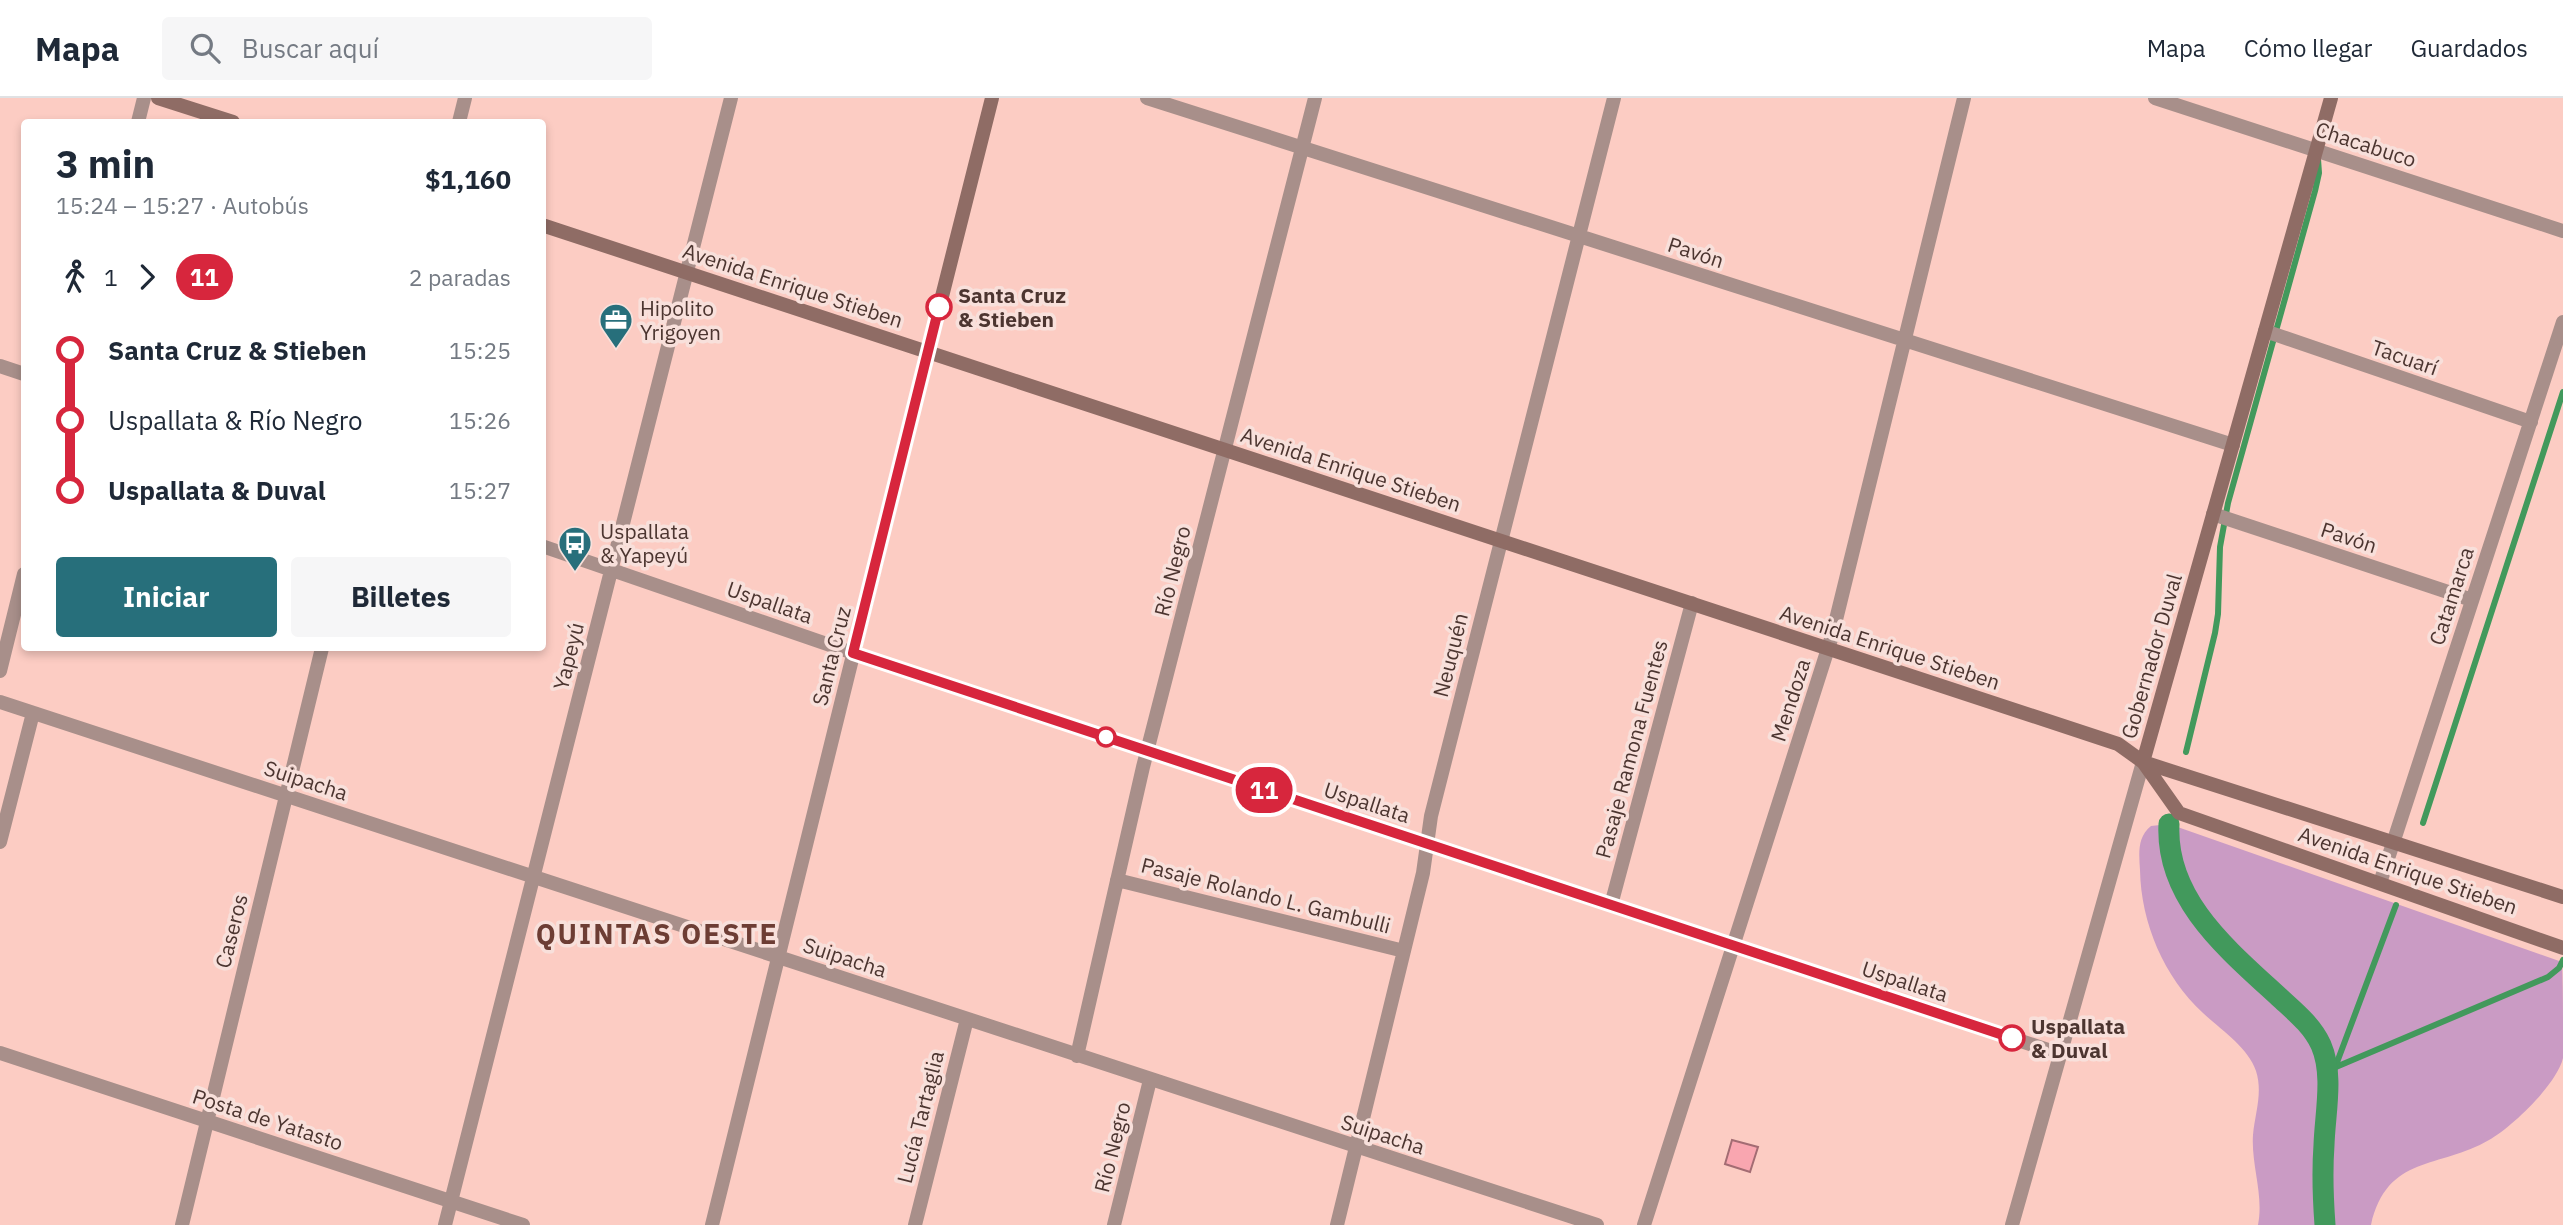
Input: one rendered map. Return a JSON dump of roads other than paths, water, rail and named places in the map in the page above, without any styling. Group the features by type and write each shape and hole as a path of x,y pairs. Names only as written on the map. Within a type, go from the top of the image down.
{"main road":[{"path":"158,98 197,104 227,119"},
{"name":"Santa Cruz","path":"928,352 992,98"},
{"name":"Gobernador Duval","path":"2143,762 2331,98"},
{"name":"Avenida Enrique Stieben","path":"546,226 2109,741 2127,749 2143,762 2179,813 2563,948"},
{"name":"Avenida Enrique Stieben","path":"2143,762 2563,897"}],"street":[{"path":"139,119 144,98"},
{"path":"460,119 465,98"},
{"name":"Yapeyú","path":"445,1225 731,98"},
{"name":"Pavón","path":"1147,98 2233,446"},
{"name":"Río Negro","path":"1077,1056 1147,751 1315,98"},
{"name":"Neuquén","path":"1337,1225 1423,873 1430,816 1614,98"},
{"name":"Mendoza","path":"1644,1225 1828,649 1964,98"},
{"name":"Chacabuco","path":"2155,98 2563,231"},
{"name":"Catamarca","path":"2380,883 2563,322"},
{"name":"Tacuarí","path":"2265,331 2530,422"},
{"name":"Santa Cruz","path":"712,1225 928,352"},
{"path":"0,366 21,373"},
{"name":"Pavón","path":"2213,514 2472,600"},
{"name":"Uspallata","path":"546,547 853,653 2060,1054"},
{"path":"0,671 21,586"},
{"name":"Pasaje Ramona Fuentes","path":"1611,905 1692,603"},
{"name":"Caseros","path":"182,1225 321,651"},
{"name":"Suipacha","path":"0,702 1597,1225"},
{"path":"0,842 33,713"},
{"name":"Gobernador Duval","path":"2012,1225 2143,762"},
{"name":"Pasaje Rolando L. Gambulli","path":"1117,880 1404,951"},
{"name":"Lucía Tartaglia","path":"915,1225 967,1019"},
{"name":"Posta de Yatasto","path":"0,1053 523,1225"},
{"name":"Río Negro","path":"1114,1225 1150,1080"}],"waterway":[{"path":"2186,752 2215,633 2220,547 2228,503 2315,191 2319,173 2318,159"},
{"path":"2423,823 2563,392"},
{"path":"2169,824 2170,851 2177,876 2203,921 2240,961 2302,1019 2321,1045 2328,1081 2323,1165 2325,1225"},
{"path":"2327,1089 2396,905"},
{"path":"2336,1067 2548,977 2559,968 2563,960"}],"place":[{"name":"Santa Cruz & Stieben","path":"939,307"},
{"name":"Hipolito Yrigoyen","path":"616,350"},
{"name":"Uspallata & Yapeyú","path":"575,573"},
{"name":"Uspallata & Duval","path":"2012,1038"}],"district":[{"name":"QUINTAS OESTE","path":"657,933"}]}
